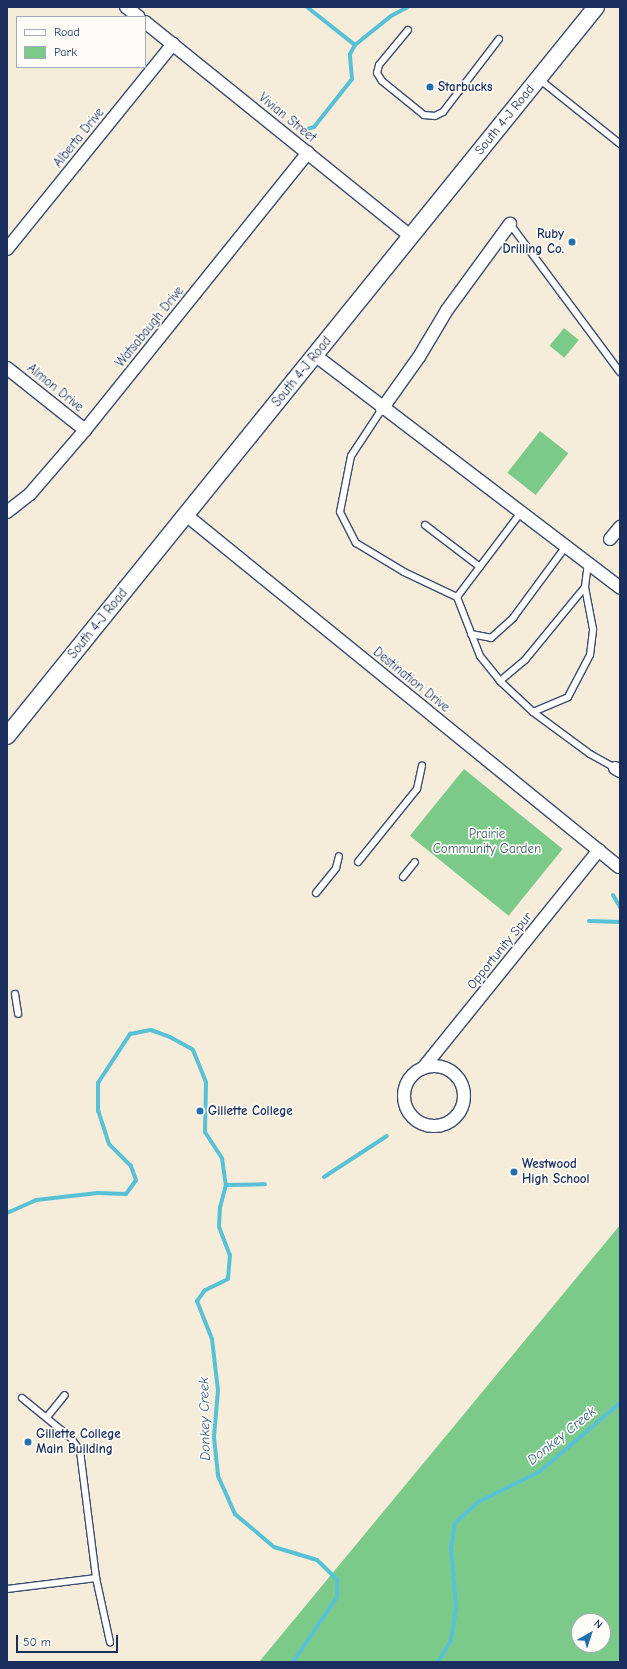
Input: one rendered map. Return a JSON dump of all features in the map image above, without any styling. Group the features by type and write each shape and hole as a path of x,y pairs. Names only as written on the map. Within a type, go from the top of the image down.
{"main road":[{"name":"South 4-J Road","path":"10,731 316,356 596,7"}],"street":[{"path":"126,7 138,16"},
{"name":"Vivian Street","path":"146,23 308,152 411,237"},
{"name":"Alberta Drive","path":"7,249 173,44"},
{"name":"Watsabaugh Drive","path":"7,512 30,494 85,430 308,152"},
{"path":"382,409 419,357 447,310 510,224"},
{"path":"316,356 382,409 522,511 620,588"},
{"name":"Almon Drive","path":"7,368 85,430"},
{"name":"Destination Drive","path":"186,515 619,867"},
{"path":"610,539 620,527"},
{"name":"Opportunity Spur","path":"423,1068 443,1068 459,1080 464,1100 461,1110 447,1124 428,1126 419,1123 406,1109 404,1090 411,1077 423,1068 599,850"}],"lane":[{"path":"408,30 379,65 377,73 382,81 424,115 435,116 443,112 499,39"},
{"path":"539,79 620,144"},
{"path":"510,224 620,372"},
{"path":"382,409 351,456 340,512 356,543 404,572 457,597 480,656 500,681 533,712 590,754 618,770"},
{"path":"457,597 522,511"},
{"path":"425,525 480,567"},
{"path":"472,634 490,638 513,618 566,546"},
{"path":"533,712 568,697 590,655 593,628 585,587 588,563"},
{"path":"500,681 525,660 585,587"},
{"path":"358,862 418,789 422,766"},
{"path":"316,893 336,868 339,856"},
{"path":"403,877 415,862"},
{"path":"15,994 18,1014"},
{"path":"47,1417 64,1395"},
{"path":"22,1398 71,1438 80,1450 96,1578 110,1642"},
{"path":"7,1589 96,1578"}],"green space":[{"path":"564,328 579,340 564,358 550,346"},
{"path":"540,431 568,453 536,495 507,473"},
{"name":"Prairie Community Garden","path":"464,769 563,849 509,916 410,836"},
{"path":"620,1225 620,1662 259,1662"}],"waterway":[{"path":"307,7 355,45 391,16 408,7"},
{"path":"304,130 314,127 352,79 350,54 355,45"},
{"path":"613,895 620,907"},
{"path":"589,921 620,922"},
{"name":"Donkey Creek","path":"7,1213 36,1200 98,1193 126,1194 136,1180 131,1166 109,1144 98,1111 98,1083 130,1034 151,1030 170,1037 193,1050 206,1083 205,1132 222,1158 226,1185 220,1207 219,1227 230,1255 228,1279 205,1290 197,1301 212,1339 218,1390 214,1437 218,1476 235,1514 274,1547 317,1560 337,1579 337,1597 293,1662"},
{"path":"324,1177 387,1136"},
{"path":"226,1185 265,1184"},
{"name":"Donkey Creek","path":"438,1662 451,1640 456,1607 451,1548 455,1523 478,1502 539,1472 620,1403"}],"place":[{"name":"Starbucks","path":"430,87"},
{"name":"Ruby Drilling Co.","path":"572,242"},
{"name":"Gillette College","path":"200,1111"},
{"name":"Westwood High School","path":"514,1172"},
{"name":"Gillette College Main Building","path":"28,1442"}]}
